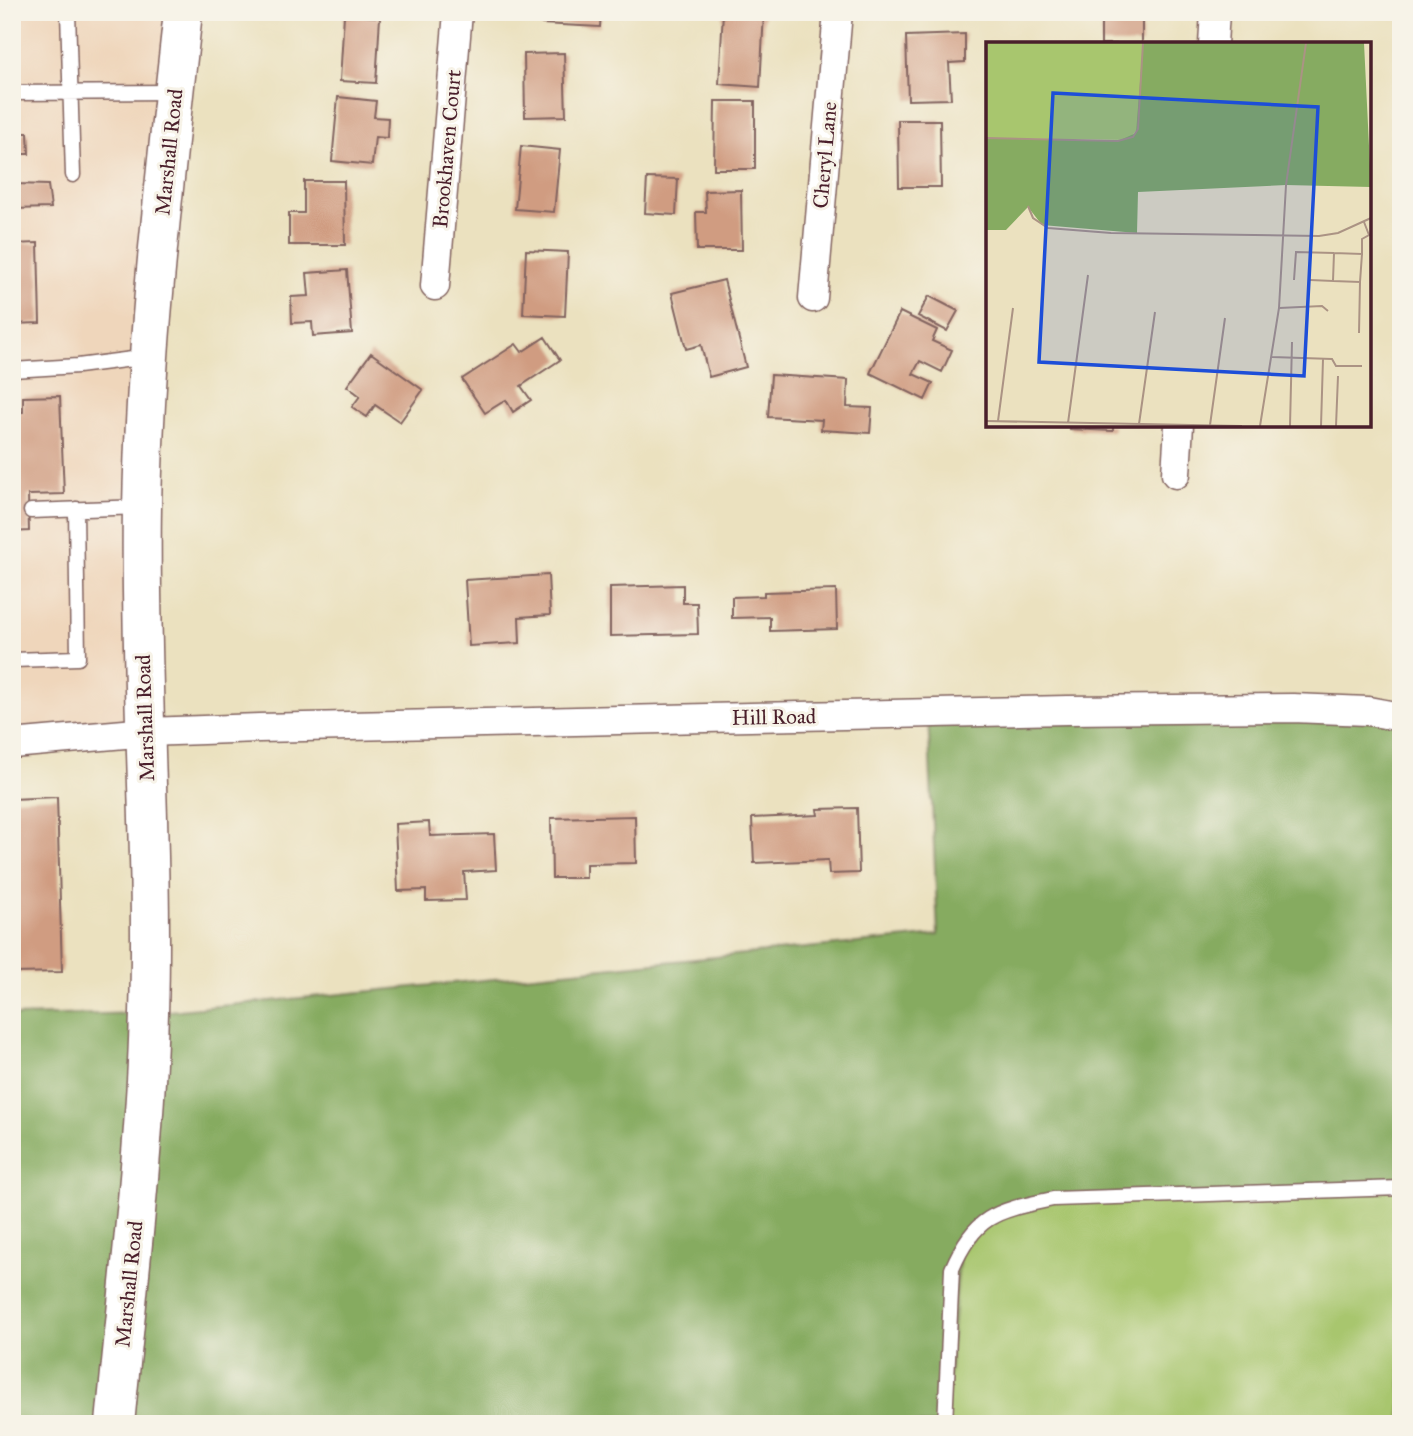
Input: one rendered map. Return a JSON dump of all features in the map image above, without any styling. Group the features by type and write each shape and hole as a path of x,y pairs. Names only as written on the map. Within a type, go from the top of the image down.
{"main road":[{"name":"Marshall Road","path":"115,1424 136,1212 149,1013 142,507 149,356 183,12"}],"street":[{"name":"Brookhaven Court","path":"435,286 458,12"},
{"name":"Cheryl Lane","path":"813,298 838,12"},
{"path":"1213,42 1215,12"},
{"path":"1176,474 1179,427"},
{"name":"Hill Road","path":"12,744 147,732 259,727 1080,710 1293,708 1368,711 1401,717"}],"lane":[{"path":"68,12 73,175"},
{"path":"12,93 174,92"},
{"path":"12,370 78,366 149,356"},
{"path":"31,511 142,507"},
{"path":"12,660 78,658 76,509"},
{"path":"945,1424 952,1269 960,1249 975,1227 1002,1210 1053,1199 1401,1188"}],"shaded area":[{"path":"12,12 183,12 147,732 12,744"}],"green space":[{"path":"928,714 1401,717 1401,1188 1053,1199 1002,1210 960,1249 945,1424 12,1424 12,1016 149,1013 938,935"},
{"path":"1401,1188 1401,1424 945,1424 952,1269 975,1227 1053,1199"}],"building":[{"path":"543,12 601,12 600,27 542,24"},
{"path":"723,12 764,13 760,87 719,84"},
{"path":"965,12 965,16 934,14"},
{"path":"344,15 380,17 376,83 340,81"},
{"path":"1101,15 1142,15 1142,42 1101,42"},
{"path":"965,34 965,62 949,63 951,99 908,100 906,36"},
{"path":"564,53 566,116 525,117 524,54"},
{"path":"338,97 376,101 374,117 388,118 387,138 375,137 372,165 332,161"},
{"path":"715,101 755,101 755,169 714,169"},
{"path":"898,120 940,120 941,187 899,187"},
{"path":"12,133 28,133 29,154 12,154"},
{"path":"521,146 560,150 554,212 515,209"},
{"path":"12,175 15,175 15,184 48,185 51,208 12,209"},
{"path":"647,178 678,179 676,215 645,213"},
{"path":"304,181 344,181 345,245 289,245 289,213 304,213"},
{"path":"741,190 742,250 697,250 696,212 706,212 705,191"},
{"path":"38,243 40,323 12,324 12,244"},
{"path":"526,250 568,252 565,316 523,314"},
{"path":"347,270 352,333 313,336 312,322 292,323 291,297 309,296 307,273"},
{"path":"724,280 746,367 709,377 701,345 686,349 672,293"},
{"path":"929,296 958,311 947,331 918,316"},
{"path":"900,312 937,330 932,341 952,350 942,372 920,361 913,374 933,383 925,400 870,373"},
{"path":"545,337 560,360 521,386 531,400 513,412 506,400 485,413 462,379 516,344 522,352"},
{"path":"371,353 423,390 400,422 375,405 367,417 352,407 360,396 347,386"},
{"path":"771,375 848,380 847,407 872,408 870,433 821,430 822,420 768,417"},
{"path":"60,396 64,494 28,495 29,531 12,532 12,413 23,412 23,397"},
{"path":"1113,427 1113,431 1070,429"},
{"path":"548,575 550,615 519,617 520,643 469,646 465,580"},
{"path":"683,585 683,603 697,603 698,634 610,636 610,587"},
{"path":"836,590 837,629 770,631 770,617 732,618 732,597 764,596 764,592"},
{"path":"57,797 62,972 12,973 12,799"},
{"path":"857,808 859,873 829,874 828,860 754,863 752,818 818,815 817,809"},
{"path":"635,816 636,863 586,864 586,878 552,878 551,818"},
{"path":"429,822 430,836 494,834 496,870 464,872 466,900 426,901 426,890 398,891 395,824"}]}
